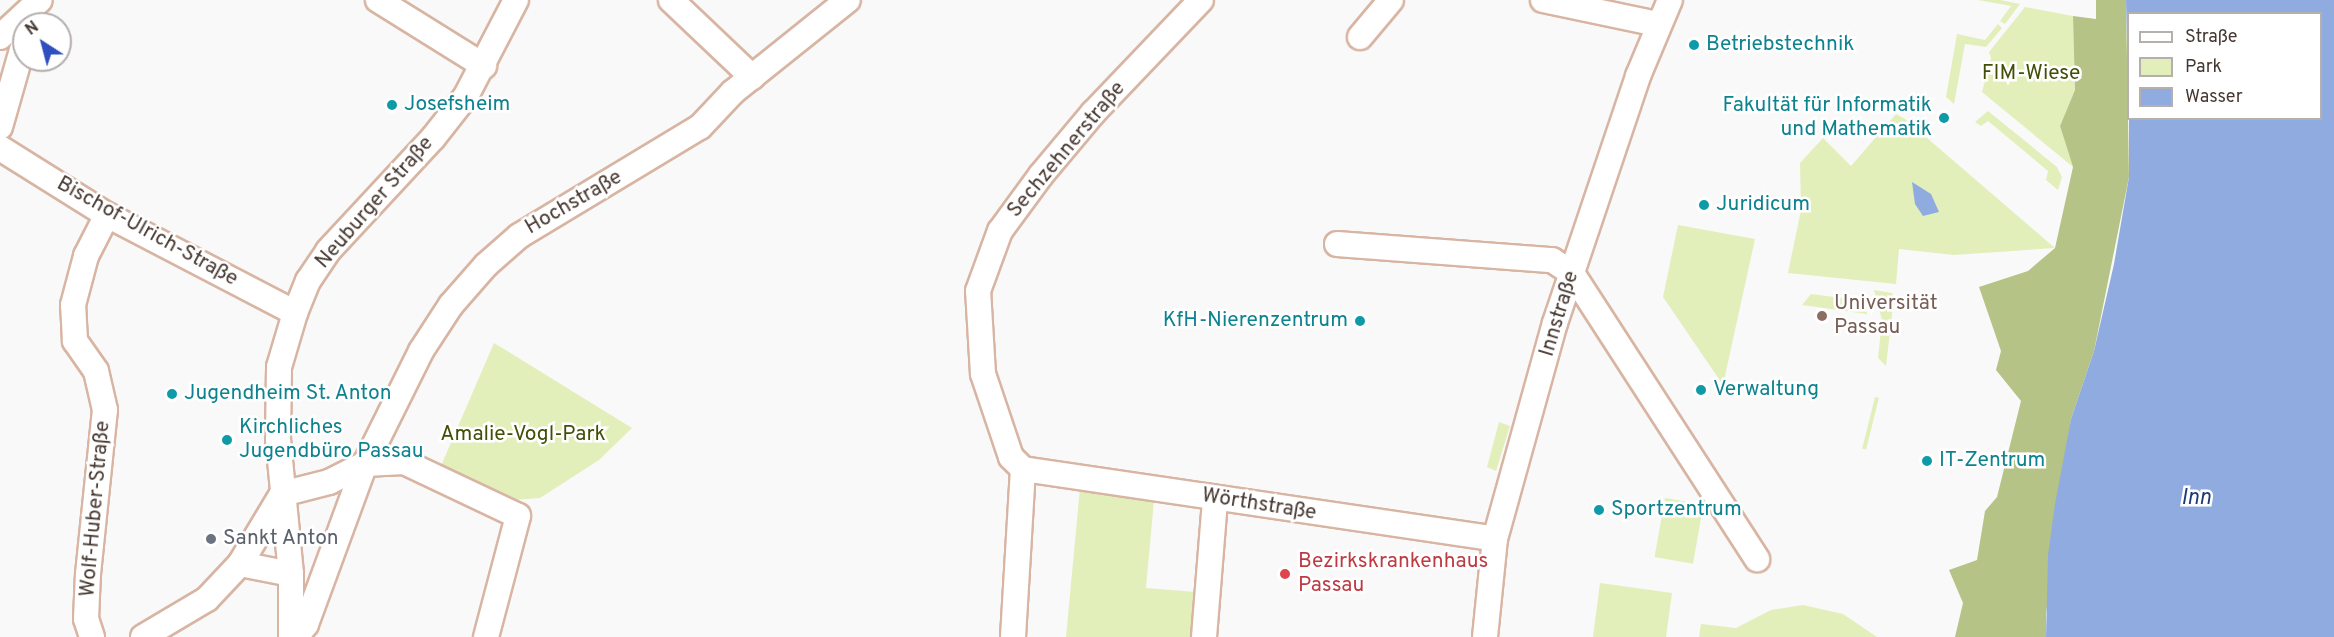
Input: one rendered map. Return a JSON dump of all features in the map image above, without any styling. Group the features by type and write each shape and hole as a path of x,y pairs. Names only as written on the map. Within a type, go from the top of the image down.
{"street":[{"path":"378,0 484,66"},
{"name":"Neuburger Straße","path":"291,637 291,574 282,494 279,367 294,313 308,281 328,251 433,138 466,96 484,66 516,0"},
{"path":"671,0 752,77"},
{"name":"Hochstraße","path":"296,637 306,624 366,464 421,351 451,305 486,265 519,236 700,127 752,77 848,0"},
{"name":"Sechzehnerstraße","path":"1023,469 1011,457 982,374 977,297 1000,231 1093,113 1201,0"},
{"path":"1360,37 1390,0"},
{"path":"1544,0 1658,24"},
{"name":"Innstraße","path":"1485,637 1495,539 1572,273 1658,24 1670,0"},
{"path":"0,37 34,11"},
{"path":"0,127 16,72"},
{"name":"Bischof-Ulrich-Straße","path":"0,148 107,215 294,313"},
{"name":"Wolf-Huber-Straße","path":"92,637 86,619 88,574 105,410 96,371 75,341 73,305 86,256 107,215"},
{"path":"1336,244 1552,260 1572,273 1757,559"},
{"path":"143,637 207,599 240,564 282,494 329,483 366,464 404,462 518,516 486,637"},
{"path":"1013,637 1023,469"},
{"name":"Wörthstraße","path":"1023,469 1215,500 1495,539"},
{"path":"1204,637 1215,500"},
{"path":"240,564 291,574"}],"green space":[{"path":"1978,0 2000,0 2020,4 2005,24 2000,21 2011,6"},
{"path":"2096,0 2126,0 2129,177 2094,351 2071,419 2046,614 2046,637 1955,637 1963,603 1949,570 1977,560 1985,511 1997,497 2021,401 1996,370 2001,351 1979,287 2028,271 2055,248 2073,167 2060,126 2075,90 2073,16 2096,19"},
{"name":"FIM-Wiese","path":"2025,7 2073,16 2075,90 2060,126 2073,167 1982,92 1991,58 1989,52"},
{"path":"1998,24 2002,28 1986,47 1965,44 1954,104 1946,97 1957,34 1985,40"},
{"path":"1988,111 2057,167 2062,177 2058,190 2046,180 2048,171 1988,121 1981,126 1975,122"},
{"path":"1896,114 1905,119 2055,248 1954,255 1899,249 1896,284 1788,273 1801,210 1800,163 1823,138 1851,166"},
{"path":"1678,225 1755,239 1723,385 1663,297"},
{"path":"1874,290 1892,293 1894,298 1886,366 1878,358 1882,320"},
{"path":"1811,294 1865,301 1867,314 1802,305"},
{"name":"Amalie-Vogl-Park","path":"494,343 632,428 599,460 540,498 512,500 440,468"},
{"path":"1875,397 1879,398 1866,449 1862,448"},
{"path":"1499,422 1510,426 1496,471 1487,467"},
{"path":"1080,488 1154,500 1146,588 1196,592 1192,637 1066,637"},
{"path":"1665,498 1703,505 1693,564 1655,557"},
{"path":"1600,583 1672,593 1666,637 1593,637"},
{"path":"1803,605 1843,614 1877,637 1699,637 1701,624 1736,628 1771,610"}],"water":[{"name":"Inn","path":"2126,0 2334,0 2334,637 2046,637 2048,555 2055,504 2071,419 2094,351 2114,264 2129,177 2129,120 2322,120 2322,12 2127,12 2127,37"},
{"path":"1912,182 1931,194 1939,212 1923,216 1915,204"}],"place":[{"name":"Betriebstechnik","path":"1694,45"},
{"name":"Josefsheim","path":"392,105"},
{"name":"Fakultät für Informatik und Mathematik","path":"1944,118"},
{"name":"Juridicum","path":"1704,205"},
{"name":"Universität Passau","path":"1822,316"},
{"name":"KfH-Nierenzentrum","path":"1360,321"},
{"name":"Verwaltung","path":"1701,390"},
{"name":"Jugendheim St. Anton","path":"172,394"},
{"name":"Kirchliches Jugendbüro Passau","path":"227,440"},
{"name":"IT-Zentrum","path":"1927,461"},
{"name":"Sportzentrum","path":"1599,510"},
{"name":"Sankt Anton","path":"211,539"},
{"name":"Bezirkskrankenhaus Passau","path":"1285,574"}]}
